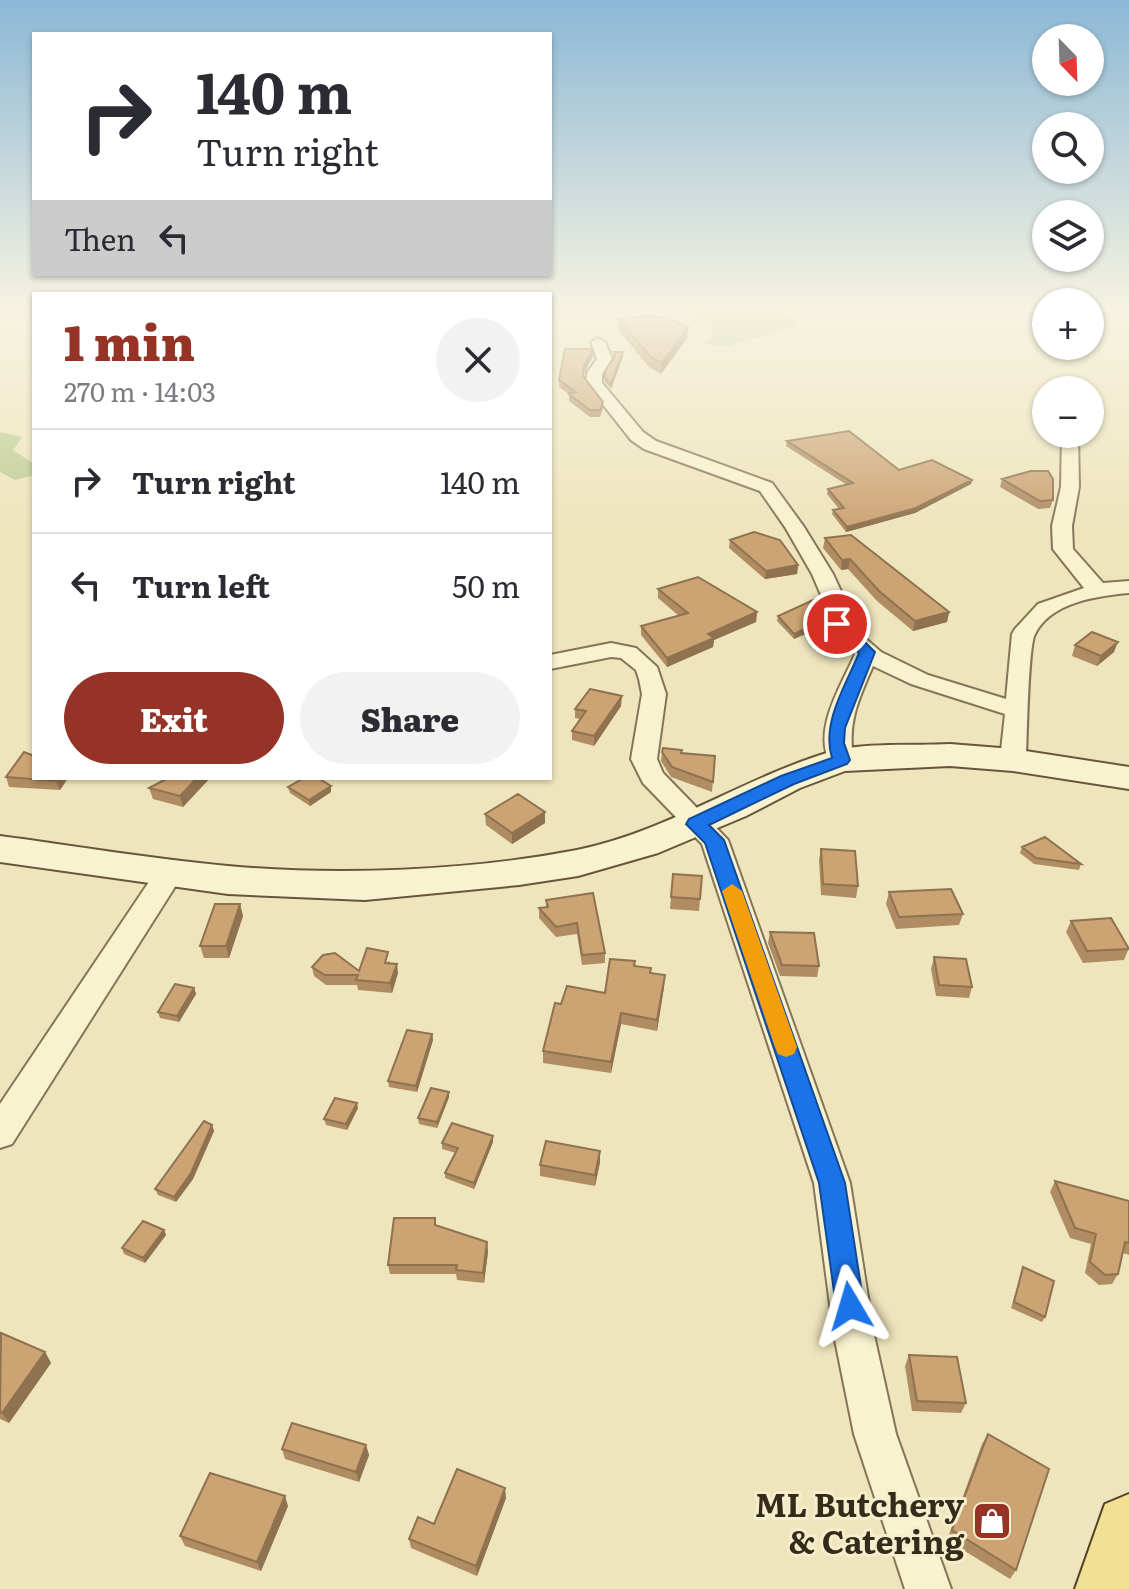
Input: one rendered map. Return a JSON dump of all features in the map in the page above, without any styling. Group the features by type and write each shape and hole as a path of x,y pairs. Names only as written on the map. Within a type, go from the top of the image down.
{"main road":[{"path":"0,849 228,880 337,886 418,882 578,863 645,844 787,780 841,760 950,755 1013,760 1129,778"},
{"path":"1111,1589 1129,1528"}],"street":[{"path":"594,382 637,436 650,445 766,487 796,528 835,603 837,624 867,652 908,674 1014,709"},
{"path":"1070,448 1070,487 1062,526 1063,549 1098,590"},
{"path":"1013,760 1014,709 1023,634 1046,609 1078,595 1129,587"},
{"path":"552,662 611,650 628,653 646,667 654,694 644,759 652,777 714,840 832,1183 854,1335 875,1434 928,1589"},
{"path":"841,760 835,743 837,728 867,652"},
{"path":"0,1133 171,871"}],"green space":[{"path":"0,432 22,437 13,450 32,463 32,476 15,480 0,472"}],"building":[{"path":"562,382 588,382 603,402 600,410 590,410 569,394 576,392"},
{"path":"849,431 899,470 932,460 972,480 916,508 847,527 833,510 844,508 828,489 853,483 787,441"},
{"path":"1031,471 1048,471 1053,479 1053,500 1040,501 1002,479"},
{"path":"754,532 780,540 798,565 766,571 730,540"},
{"path":"851,535 949,612 915,621 879,591 850,559 842,560 825,538"},
{"path":"698,577 757,612 708,634 714,638 667,658 641,626 688,613 658,589"},
{"path":"813,600 822,621 794,634 778,616"},
{"path":"1092,632 1118,642 1101,656 1075,645"},
{"path":"590,689 622,696 594,736 572,731 586,711 575,709"},
{"path":"663,748 715,756 713,782 672,767 662,752"},
{"path":"24,752 32,755 32,779 6,777"},
{"path":"164,780 195,780 180,796 149,788"},
{"path":"300,780 321,780 331,786 309,800 288,787"},
{"path":"518,794 545,812 512,833 485,814"},
{"path":"1045,837 1081,864 1036,858 1022,847"},
{"path":"821,849 855,851 858,886 823,884"},
{"path":"673,874 702,876 700,899 671,897"},
{"path":"951,889 963,914 899,917 889,892"},
{"path":"593,893 605,953 582,955 577,923 556,927 539,908 548,907 546,900"},
{"path":"215,904 240,904 226,946 200,946"},
{"path":"1111,918 1129,949 1087,951 1071,921"},
{"path":"770,932 814,933 819,966 782,965"},
{"path":"367,948 388,952 385,963 397,964 390,983 356,980 358,975 325,975 312,967 323,955 335,953 359,971"},
{"path":"934,957 966,959 972,987 939,985"},
{"path":"610,959 635,961 634,966 651,968 650,973 665,975 657,1020 621,1013 611,1062 543,1051 555,1003 561,1004 567,986 605,993"},
{"path":"175,984 194,988 177,1016 158,1012"},
{"path":"407,1030 432,1034 416,1086 388,1081"},
{"path":"431,1088 449,1092 437,1122 418,1118"},
{"path":"335,1098 357,1103 346,1124 324,1119"},
{"path":"204,1121 212,1125 191,1173 174,1197 155,1189"},
{"path":"452,1123 493,1136 474,1183 445,1173 458,1148 442,1143"},
{"path":"546,1141 600,1151 595,1175 540,1165"},
{"path":"1055,1181 1129,1201 1129,1243 1125,1242 1118,1274 1105,1275 1090,1262 1096,1234 1075,1228"},
{"path":"394,1218 435,1218 435,1225 487,1242 483,1273 456,1270 457,1265 388,1265"},
{"path":"143,1221 164,1230 143,1258 122,1248"},
{"path":"1023,1267 1054,1281 1045,1317 1014,1302"},
{"path":"1,1333 45,1352 2,1413 0,1412"},
{"path":"909,1355 957,1357 966,1403 917,1401"},
{"path":"292,1423 366,1445 356,1472 282,1449"},
{"path":"988,1434 1049,1469 1016,1570 952,1530"},
{"path":"457,1469 505,1488 476,1566 409,1539 418,1517 434,1524"},
{"path":"210,1473 285,1496 257,1562 180,1536"}],"slow traffic":[{"path":"732,891 786,1047"}],"place":[{"name":"ML Butchery & Catering","path":"992,1521"}],"route":[{"path":"837,624 867,652 837,728 835,743 841,760 787,780 695,824 714,840 832,1183 850,1306"}]}
